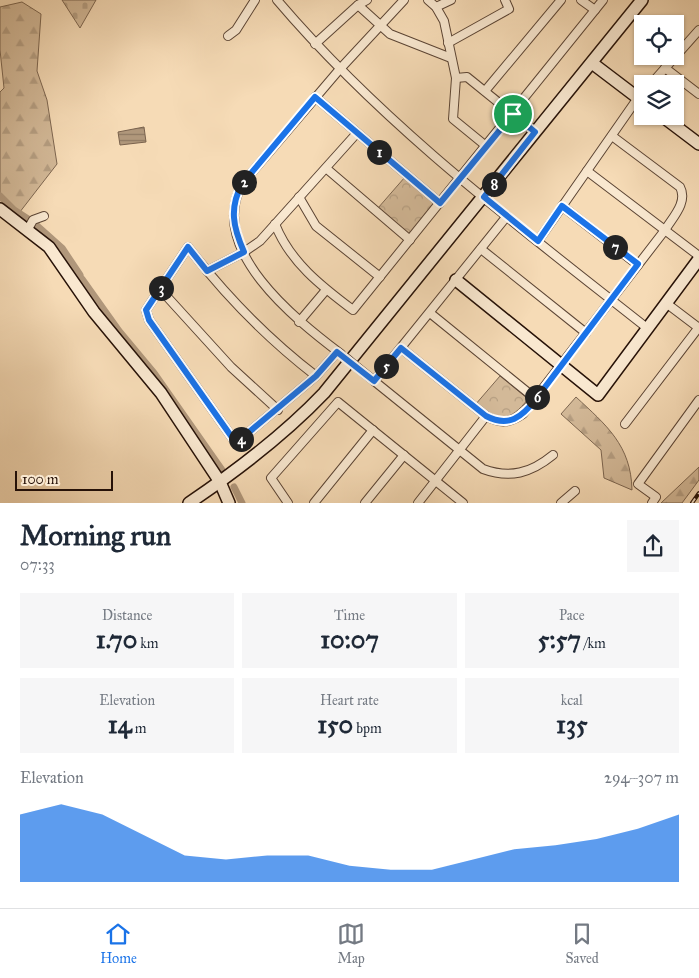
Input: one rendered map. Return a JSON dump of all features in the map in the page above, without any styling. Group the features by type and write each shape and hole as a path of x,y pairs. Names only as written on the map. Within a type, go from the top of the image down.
{"street":[{"path":"228,36 236,30 255,0"},
{"path":"277,0 339,70 460,178 648,328"},
{"path":"404,0 315,97 242,184 237,194 233,214 234,225 244,252 275,298 299,322 345,357 459,451 483,468 507,474 530,470 553,455"},
{"path":"428,0 436,7 444,22 456,78 453,119 486,146"},
{"path":"436,7 451,0"},
{"path":"448,43 509,9 505,0"},
{"path":"485,91 561,0"},
{"path":"581,0 595,10"},
{"path":"275,224 281,240 293,256 326,290 353,310 513,114 603,0"},
{"path":"189,503 277,439 324,393 642,0"},
{"path":"315,44 362,2 381,27 411,43 451,58"},
{"path":"658,75 699,30"},
{"path":"592,63 634,92"},
{"path":"665,68 699,94"},
{"path":"456,78 467,77 535,132"},
{"path":"315,97 440,203"},
{"path":"538,241 634,106"},
{"path":"674,125 699,144"},
{"path":"207,271 244,252 260,241 358,133"},
{"path":"401,348 486,416 500,422 516,419 524,414 665,230 682,202 683,194 671,180 612,136"},
{"path":"327,169 410,240"},
{"path":"456,280 598,395 699,257 587,171"},
{"path":"300,197 316,226 380,277"},
{"path":"562,206 638,264"},
{"path":"0,209 28,228 50,247 94,312 160,393 220,482 230,503"},
{"path":"28,228 33,220 44,216"},
{"path":"374,381 507,216"},
{"path":"316,376 286,352 207,271 188,247 146,310 149,320 236,443 278,410 316,376 337,352"},
{"path":"481,249 586,333"},
{"path":"160,289 231,367 278,410"},
{"path":"299,322 326,290"},
{"path":"625,424 699,328 666,303"},
{"path":"430,313 536,399"},
{"path":"652,503 656,497 638,484 699,400"},
{"path":"288,503 271,478 338,402 463,503"},
{"path":"418,503 486,416"},
{"path":"314,503 373,430"},
{"path":"365,503 404,455"},
{"path":"561,503 575,490"}],"green space":[{"path":"62,0 96,0 80,28"},
{"path":"22,2 41,14 37,71 47,100 57,164 16,217 0,199 0,92 4,88 0,50 0,7"},
{"path":"405,177 436,203 411,235 407,234 378,208"},
{"path":"500,376 528,399 516,412 504,417 498,417 483,411 475,405"},
{"path":"576,397 607,427 622,448 631,474 632,490 604,478 601,450 561,414"},
{"path":"699,467 699,480 682,503 661,503"}],"shaded area":[{"path":"144,127 146,142 120,145 118,132"}],"waterway":[{"path":"0,196 14,210 31,221"},
{"path":"34,223 62,248 80,275"},
{"path":"82,279 119,331 154,373 222,470"},
{"path":"234,487 242,503"}],"railway":[{"path":"692,503 699,493"}],"route":[{"path":"315,97 440,203 513,114 535,132 484,197 538,241 562,206 638,264 524,414 508,422 493,420 401,348 374,381 337,352 316,376 278,410 236,443 149,320 146,310 188,247 207,271 244,252 234,225 234,203 237,194 242,184 315,97"}]}
